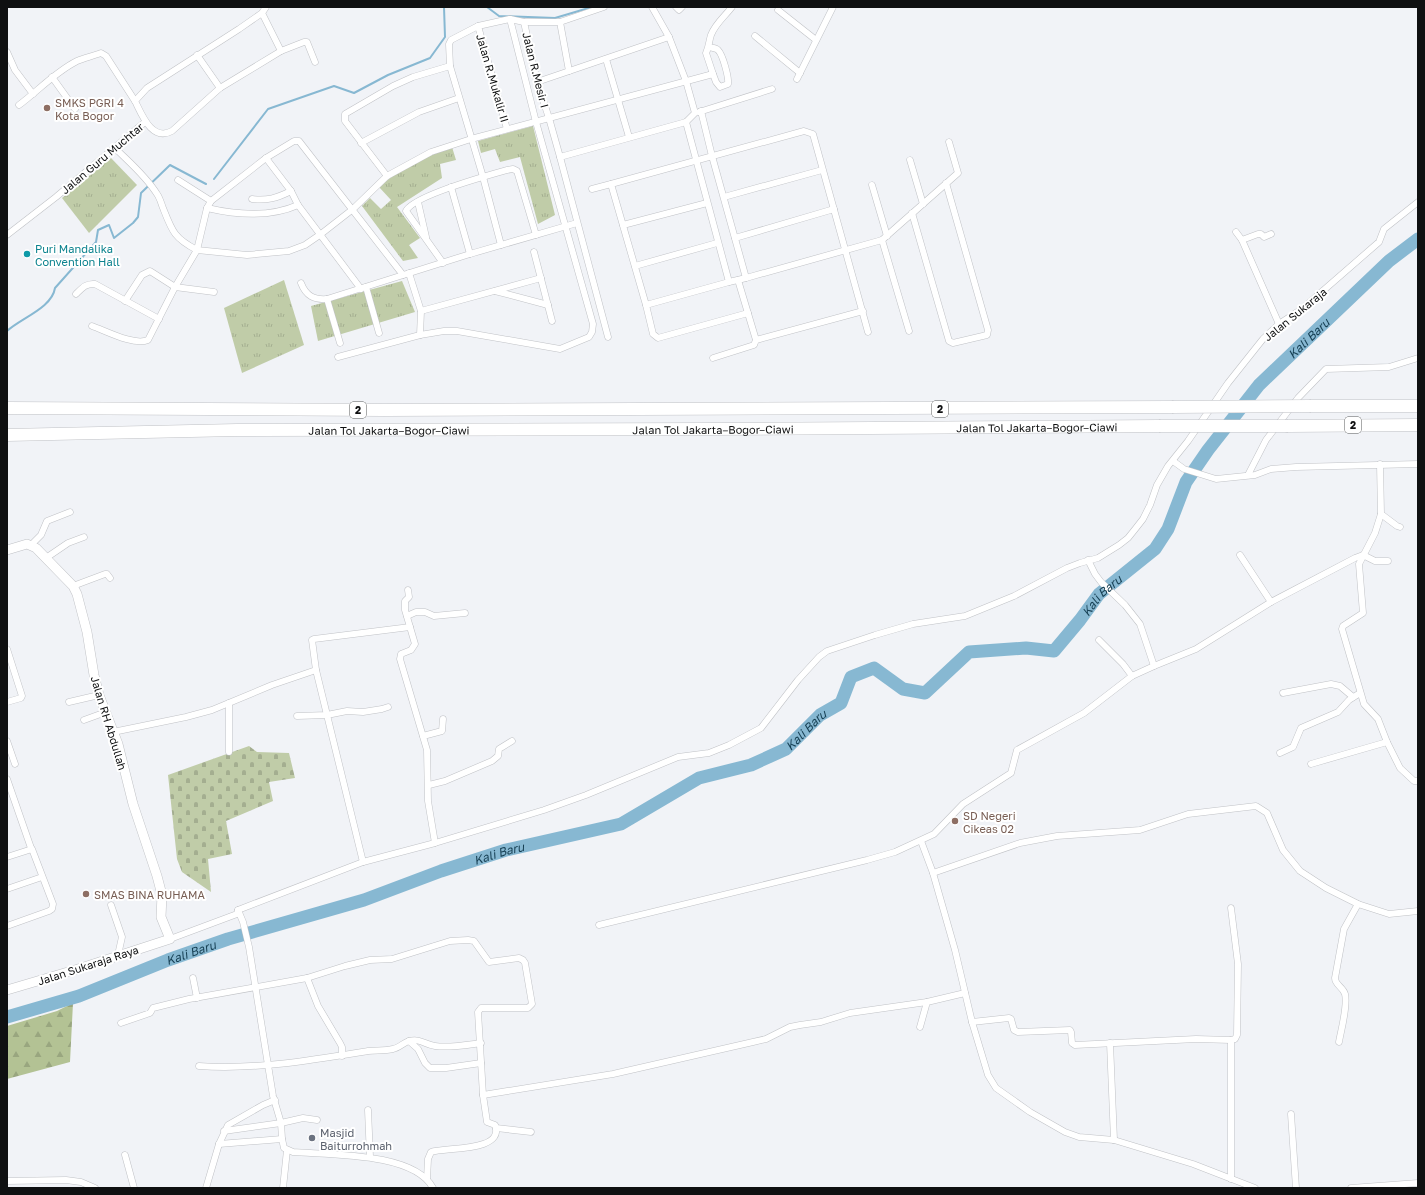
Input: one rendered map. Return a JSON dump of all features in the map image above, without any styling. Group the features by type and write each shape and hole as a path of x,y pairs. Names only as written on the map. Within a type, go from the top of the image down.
{"highway":[{"path":"1374,407 1418,400"},
{"name":"Jalan Tol Jakarta–Bogor–Ciawi","path":"7,408 709,410 1418,406"},
{"path":"709,410 709,430"},
{"name":"Jalan Tol Jakarta–Bogor–Ciawi","path":"7,435 245,430 709,430 1418,425"}],"street":[{"path":"135,101 147,88 262,13 266,7"},
{"path":"501,245 483,177 450,66 449,44 455,37 478,26 510,19 524,22 560,22 604,7"},
{"path":"652,7 669,38 698,112 724,197 746,278"},
{"path":"676,7 679,10 682,7"},
{"path":"709,47 720,52 729,79 728,84 720,87 716,82 706,53 709,47 710,37 714,29 732,7"},
{"path":"797,79 834,7"},
{"path":"778,10 816,40"},
{"path":"262,13 281,51"},
{"path":"338,357 437,331 456,331 560,349 589,337 592,332 593,324 536,122 510,19"},
{"name":"Jalan R.Mesir I","path":"524,22 537,82 560,157 608,337"},
{"path":"560,22 569,71"},
{"name":"Jalan R.Mukalir II","path":"478,26 507,129"},
{"path":"755,36 800,73"},
{"path":"537,82 669,38"},
{"path":"145,122 161,134 166,134 172,131 220,88 281,51 304,42 307,42 316,62"},
{"path":"7,52 15,70 34,94"},
{"name":"Jalan Guru Muchtar","path":"8,233 115,148 145,122 135,101 106,56 101,53 78,61 52,77"},
{"path":"197,55 220,88"},
{"path":"606,59 629,137"},
{"path":"387,176 360,143 345,121 345,114 393,86 413,77 450,66"},
{"path":"115,148 146,179 157,194 172,230 184,242 197,250 247,255 282,253 305,245 353,209 387,176 431,152 507,129 713,74"},
{"path":"19,105 34,94 52,77 75,109"},
{"path":"560,157 686,122 698,112 772,89"},
{"path":"360,143 419,112 459,98"},
{"path":"686,122 717,243 729,282"},
{"path":"592,189 804,131 813,134 868,332"},
{"path":"92,326 118,336 146,342 175,286 197,250 207,208 211,201 266,158 291,142 297,140 406,274 421,311 420,335"},
{"path":"646,305 845,251 884,238 958,173 949,142"},
{"path":"266,158 291,191 298,205 364,288 379,333"},
{"path":"910,160 923,204"},
{"path":"443,263 406,211 407,208 450,187 483,177 513,169 517,171 536,235"},
{"path":"724,197 822,170"},
{"path":"178,180 211,201"},
{"path":"912,213 949,341 953,343 987,335 988,330 946,183"},
{"path":"611,184 653,334 658,338 748,313"},
{"path":"872,185 884,238 909,331"},
{"path":"450,187 470,254"},
{"path":"252,199 263,201 273,199 291,191"},
{"path":"418,202 426,238"},
{"name":"Jalan Sukaraja","path":"170,938 237,914 238,910 362,862 435,843 586,795 678,757 709,753 730,746 761,728 798,680 819,657 827,651 913,624 965,616 1014,596 1067,568 1098,558 1128,538 1143,519 1157,485 1168,466 1263,339 1279,324 1302,309 1374,247 1379,242 1384,229 1418,202"},
{"path":"623,225 707,203"},
{"path":"207,208 244,215 285,210 298,205"},
{"path":"735,238 834,210"},
{"path":"301,284 308,295 313,298 319,300 327,299 470,254 577,223"},
{"path":"1236,232 1242,240 1279,324"},
{"path":"1242,240 1258,234 1261,234 1264,237 1271,234"},
{"path":"635,266 717,243"},
{"path":"534,252 552,321"},
{"path":"125,301 142,275 150,271 175,286 214,292"},
{"path":"421,311 541,278"},
{"path":"738,280 756,340"},
{"path":"76,294 86,285 95,284 159,319"},
{"path":"493,291 548,304"},
{"path":"327,299 340,343"},
{"path":"713,358 754,344 756,340 862,311"},
{"path":"1248,475 1266,440 1298,398 1326,369 1388,368 1418,358"},
{"path":"1173,461 1184,469 1216,479 1255,475 1271,469 1296,466 1418,464"},
{"path":"1380,464 1381,514 1375,533 1359,564 1363,613 1343,626 1342,629 1364,704 1378,718 1387,742 1400,768 1414,781 1418,781"},
{"path":"7,550 20,546 31,545 41,535 48,521 70,512"},
{"path":"1381,514 1400,527"},
{"path":"46,558 68,543 84,537"},
{"name":"Jalan RH Abdullah","path":"31,545 46,558 72,586 77,594 87,632 99,695 118,744 133,804 157,876 162,895 161,917 170,938"},
{"path":"1240,555 1271,602"},
{"path":"599,925 866,860 895,852 921,841 934,834 963,804 1011,773 1017,750 1084,713 1132,676 1196,650 1271,602 1355,558 1363,555 1375,561 1388,561"},
{"path":"1088,560 1101,582 1125,605 1140,624 1154,666"},
{"path":"72,586 105,574 107,574 110,578"},
{"path":"408,590 408,597 404,606 415,644 411,650 401,654 400,659 428,755 428,801 435,843"},
{"path":"407,616 416,612 425,612 434,616 465,613"},
{"path":"362,862 316,670 312,640 410,627"},
{"path":"1099,640 1132,676"},
{"path":"7,649 22,696 21,698 7,702"},
{"path":"113,732 212,710 272,685 316,670"},
{"path":"1283,694 1331,684 1340,686 1353,698"},
{"path":"1280,753 1293,747 1301,728 1338,712 1360,693"},
{"path":"69,702 99,695"},
{"path":"229,703 229,752"},
{"path":"297,716 327,715 347,711 363,712 388,707"},
{"path":"84,720 106,712"},
{"path":"423,736 442,731 443,719"},
{"path":"7,741 15,764"},
{"path":"429,785 445,781 492,761 496,758 499,749 512,741"},
{"path":"1311,764 1387,742"},
{"path":"7,779 31,848 53,904 52,909 7,926"},
{"path":"933,874 1020,843 1057,836 1140,830 1188,814 1256,806 1267,813 1283,850 1300,871 1326,888 1358,904 1389,914 1418,911"},
{"path":"921,841 933,874 955,950 972,1022 988,1075 996,1088 1030,1112 1065,1132 1079,1137 1114,1140 1193,1164 1255,1188"},
{"path":"7,858 31,848"},
{"path":"7,889 42,877"},
{"path":"1339,1042 1346,1003 1343,990 1336,984 1335,978 1344,929 1358,904"},
{"path":"111,905 121,930 122,938 118,955"},
{"path":"972,1022 1009,1018 1011,1019 1016,1032 1068,1029 1071,1032 1072,1043 1075,1045 1196,1039 1235,1039 1237,1035 1238,964 1231,908"},
{"path":"238,910 243,922 249,947 268,1064 281,1123 284,1148 287,1150 305,1153 370,1157 398,1164 427,1179 433,1188"},
{"name":"Jalan Sukaraja Raya","path":"7,990 170,938"},
{"path":"120,1023 150,1013 152,1008 197,998 307,978 370,960 392,959 450,941 474,941 489,962 519,958 523,960 525,963 531,1005 528,1008 481,1008 478,1012 483,1095 487,1122 494,1124 496,1134 488,1143 467,1148 431,1152 428,1159 427,1179"},
{"path":"193,978 197,998"},
{"path":"307,978 318,1006 340,1042 342,1047 342,1056"},
{"path":"483,1095 613,1074 766,1039 800,1025 821,1022 850,1014 927,1002 965,993"},
{"path":"920,1027 927,1002"},
{"path":"1230,1040 1231,1179"},
{"path":"199,1066 217,1067 268,1064 342,1056 370,1051 394,1049 409,1041 422,1041 436,1046 481,1043"},
{"path":"409,1041 418,1049 425,1063 430,1068 446,1068 481,1062"},
{"path":"1110,1043 1114,1140"},
{"path":"206,1188 219,1144 228,1125 263,1105 275,1100"},
{"path":"368,1110 370,1157"},
{"path":"1291,1114 1296,1188"},
{"path":"224,1131 281,1123 304,1118 316,1120"},
{"path":"496,1128 531,1132"},
{"path":"219,1144 282,1139"},
{"path":"283,1188 287,1150"},
{"path":"125,1155 134,1188"},
{"path":"64,1188 66,1180"},
{"path":"8,1188 8,1181 66,1180 81,1182 95,1188"},
{"path":"1351,1188 1418,1183"}],"green space":[{"path":"533,126 555,215 538,224 520,157 500,162 495,149 481,153 478,141"},
{"path":"452,147 456,160 440,164 442,178 397,207 420,238 409,245 418,258 403,261 362,206 370,198 381,209 391,200 379,187 387,180 423,159"},
{"path":"111,158 137,185 89,233 62,198"},
{"path":"284,280 304,345 242,373 224,308"},
{"path":"402,281 415,312 318,341 311,306"},
{"path":"249,746 257,752 289,753 295,778 269,782 273,801 226,821 232,854 208,859 211,892 182,872 177,859 168,775"},
{"path":"73,1003 70,1062 7,1079 7,1026 57,1011"}],"waterway":[{"path":"214,179 268,109 334,86 354,93 388,75 430,58 445,37 444,7"},
{"path":"487,7 499,16 555,18 592,7"},
{"path":"7,331 42,307 48,301 53,295 55,288 96,242 98,230 109,225 114,238 133,223 138,217 141,193 170,165 206,184"},
{"name":"Kali Baru","path":"7,1017 79,996 168,960 228,939 364,900 441,871 506,850 621,824 699,778 751,765 786,749 820,715 841,703 851,677 874,668 903,689 925,693 969,652 1026,648 1054,651 1099,594 1155,549 1168,529 1186,482 1208,450 1259,385 1389,261 1418,239"}],"place":[{"name":"SMKS PGRI 4 Kota Bogor","path":"47,108"},
{"name":"Puri Mandalika Convention Hall","path":"27,254"},
{"name":"SD Negeri Cikeas 02","path":"955,821"},
{"name":"SMAS BINA RUHAMA","path":"86,894"},
{"name":"Masjid Baiturrohmah","path":"312,1138"}]}
